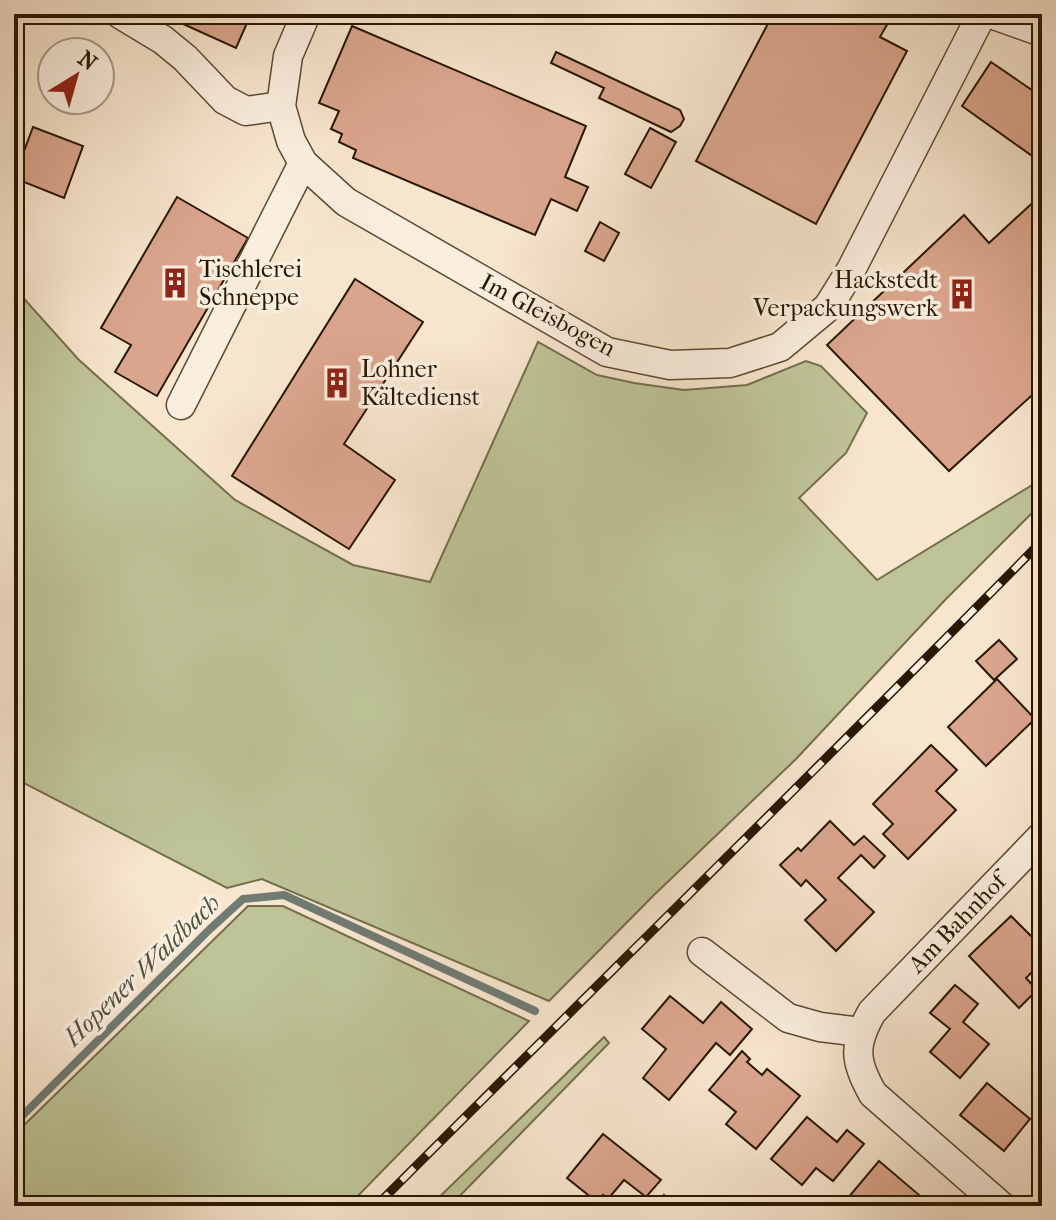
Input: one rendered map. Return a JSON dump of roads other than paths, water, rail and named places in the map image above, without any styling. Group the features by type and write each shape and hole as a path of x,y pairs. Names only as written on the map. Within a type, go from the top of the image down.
{"street":[{"path":"120,14 163,40 185,58 225,100 246,111 281,106"},
{"name":"Im Gleisbogen","path":"306,14 288,56 281,106 291,141 303,163 346,202 607,352 670,365 730,363 780,347 828,307 851,270 982,14"},
{"path":"991,14 1042,32"},
{"path":"181,405 303,163"},
{"name":"Am Bahnhof","path":"866,1022 1042,836"},
{"path":"702,952 788,1018 820,1027 866,1022 858,1050 861,1073 873,1094 1001,1206"}],"waterway":[{"name":"Hopener Waldbach","path":"14,1124 243,899 284,895 535,1011"}],"railway":[{"path":"376,1206 1042,541"}],"place":[{"name":"Tischlerei Schneppe","path":"175,283"},
{"name":"Hackstedt Verpackungswerk","path":"962,294"},
{"name":"Lohner Kältedienst","path":"337,383"}]}
